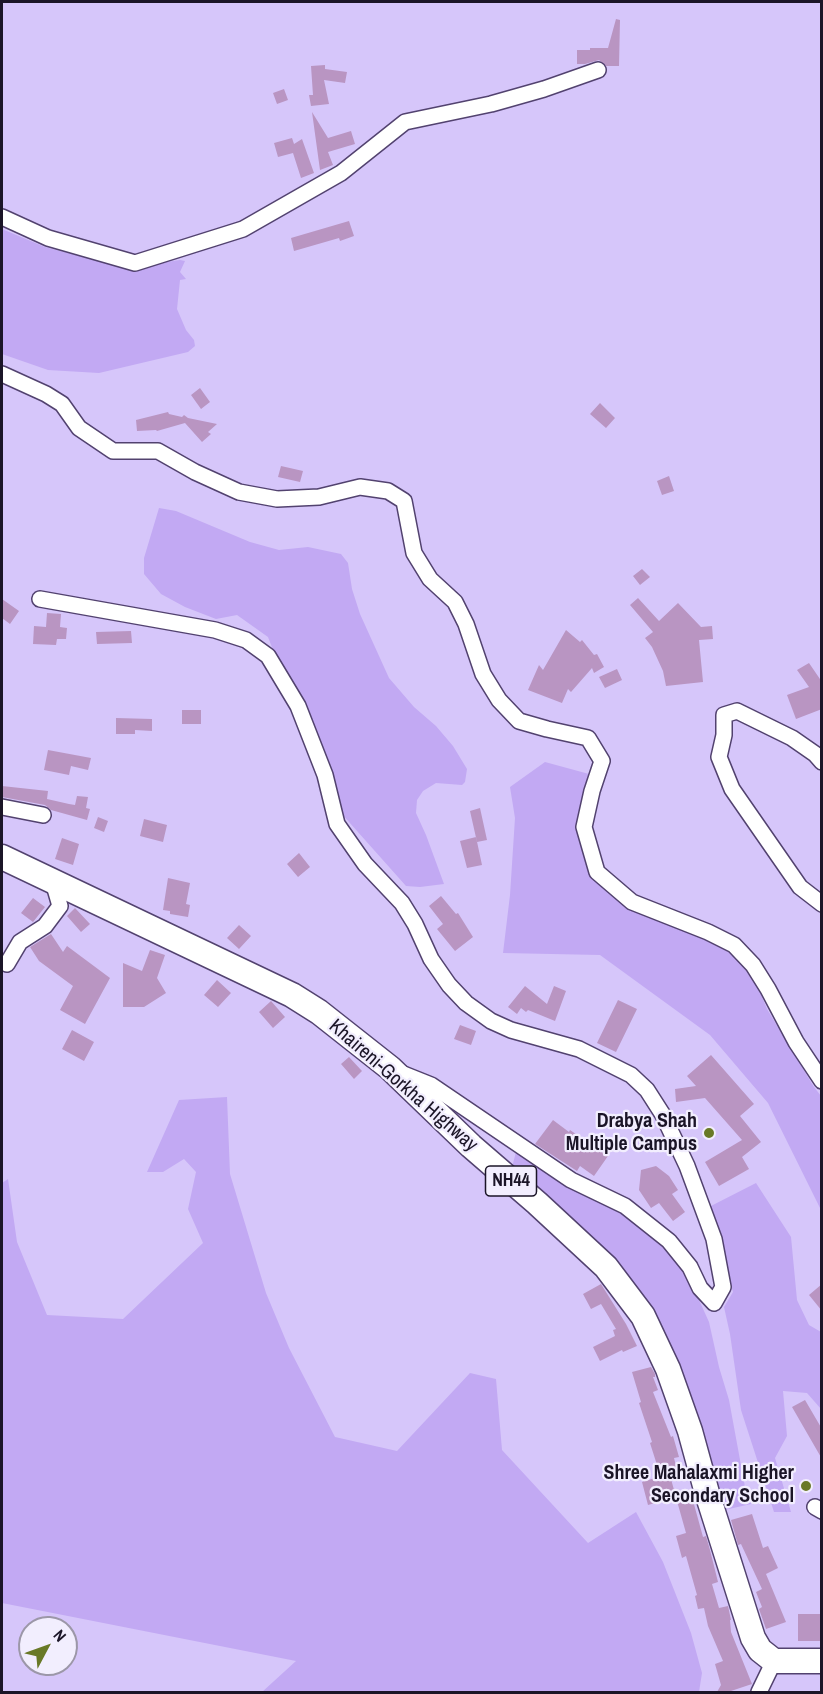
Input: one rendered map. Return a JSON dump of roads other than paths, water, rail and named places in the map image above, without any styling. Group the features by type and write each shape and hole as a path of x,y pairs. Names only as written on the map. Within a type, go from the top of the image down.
{"main road":[{"name":"Khaireni-Gorkha Highway","path":"2,856 292,995 319,1012 390,1068 471,1146 606,1267 644,1316 668,1369 690,1431 753,1638 760,1650 774,1661"},
{"path":"774,1661 822,1661"}],"street":[{"path":"2,217 48,238 135,263 243,229 340,172 405,122 491,104 598,70"},
{"path":"2,374 62,404 79,428 113,452 158,451 195,472 239,492 277,499 319,497 360,487 388,491 404,501 414,553 430,579 455,602 466,624 483,674 499,700 519,721 588,738 602,760 584,827 597,872 632,902 734,945 753,965 796,1042 822,1082"},
{"path":"40,599 215,630 246,640 268,656 298,706 325,775 337,824 365,864 402,903 415,924 431,959 449,985 466,1004 490,1021 510,1030 579,1049 631,1075 647,1090 663,1115 687,1166 714,1239 723,1287 714,1303 700,1288 690,1267 669,1241 625,1206 571,1180 431,1084 390,1068"},
{"path":"822,762 815,754 792,738 737,711 724,715 724,735 719,758 732,789 800,887 822,904"},
{"path":"2,807 43,815"},
{"path":"7,964 20,942 45,926 60,906 53,882"},
{"path":"759,1692 774,1661"}],"place":[{"name":"Drabya Shah Multiple Campus","path":"709,1133"},
{"name":"Shree Mahalaxmi Higher Secondary School","path":"806,1486"}]}
